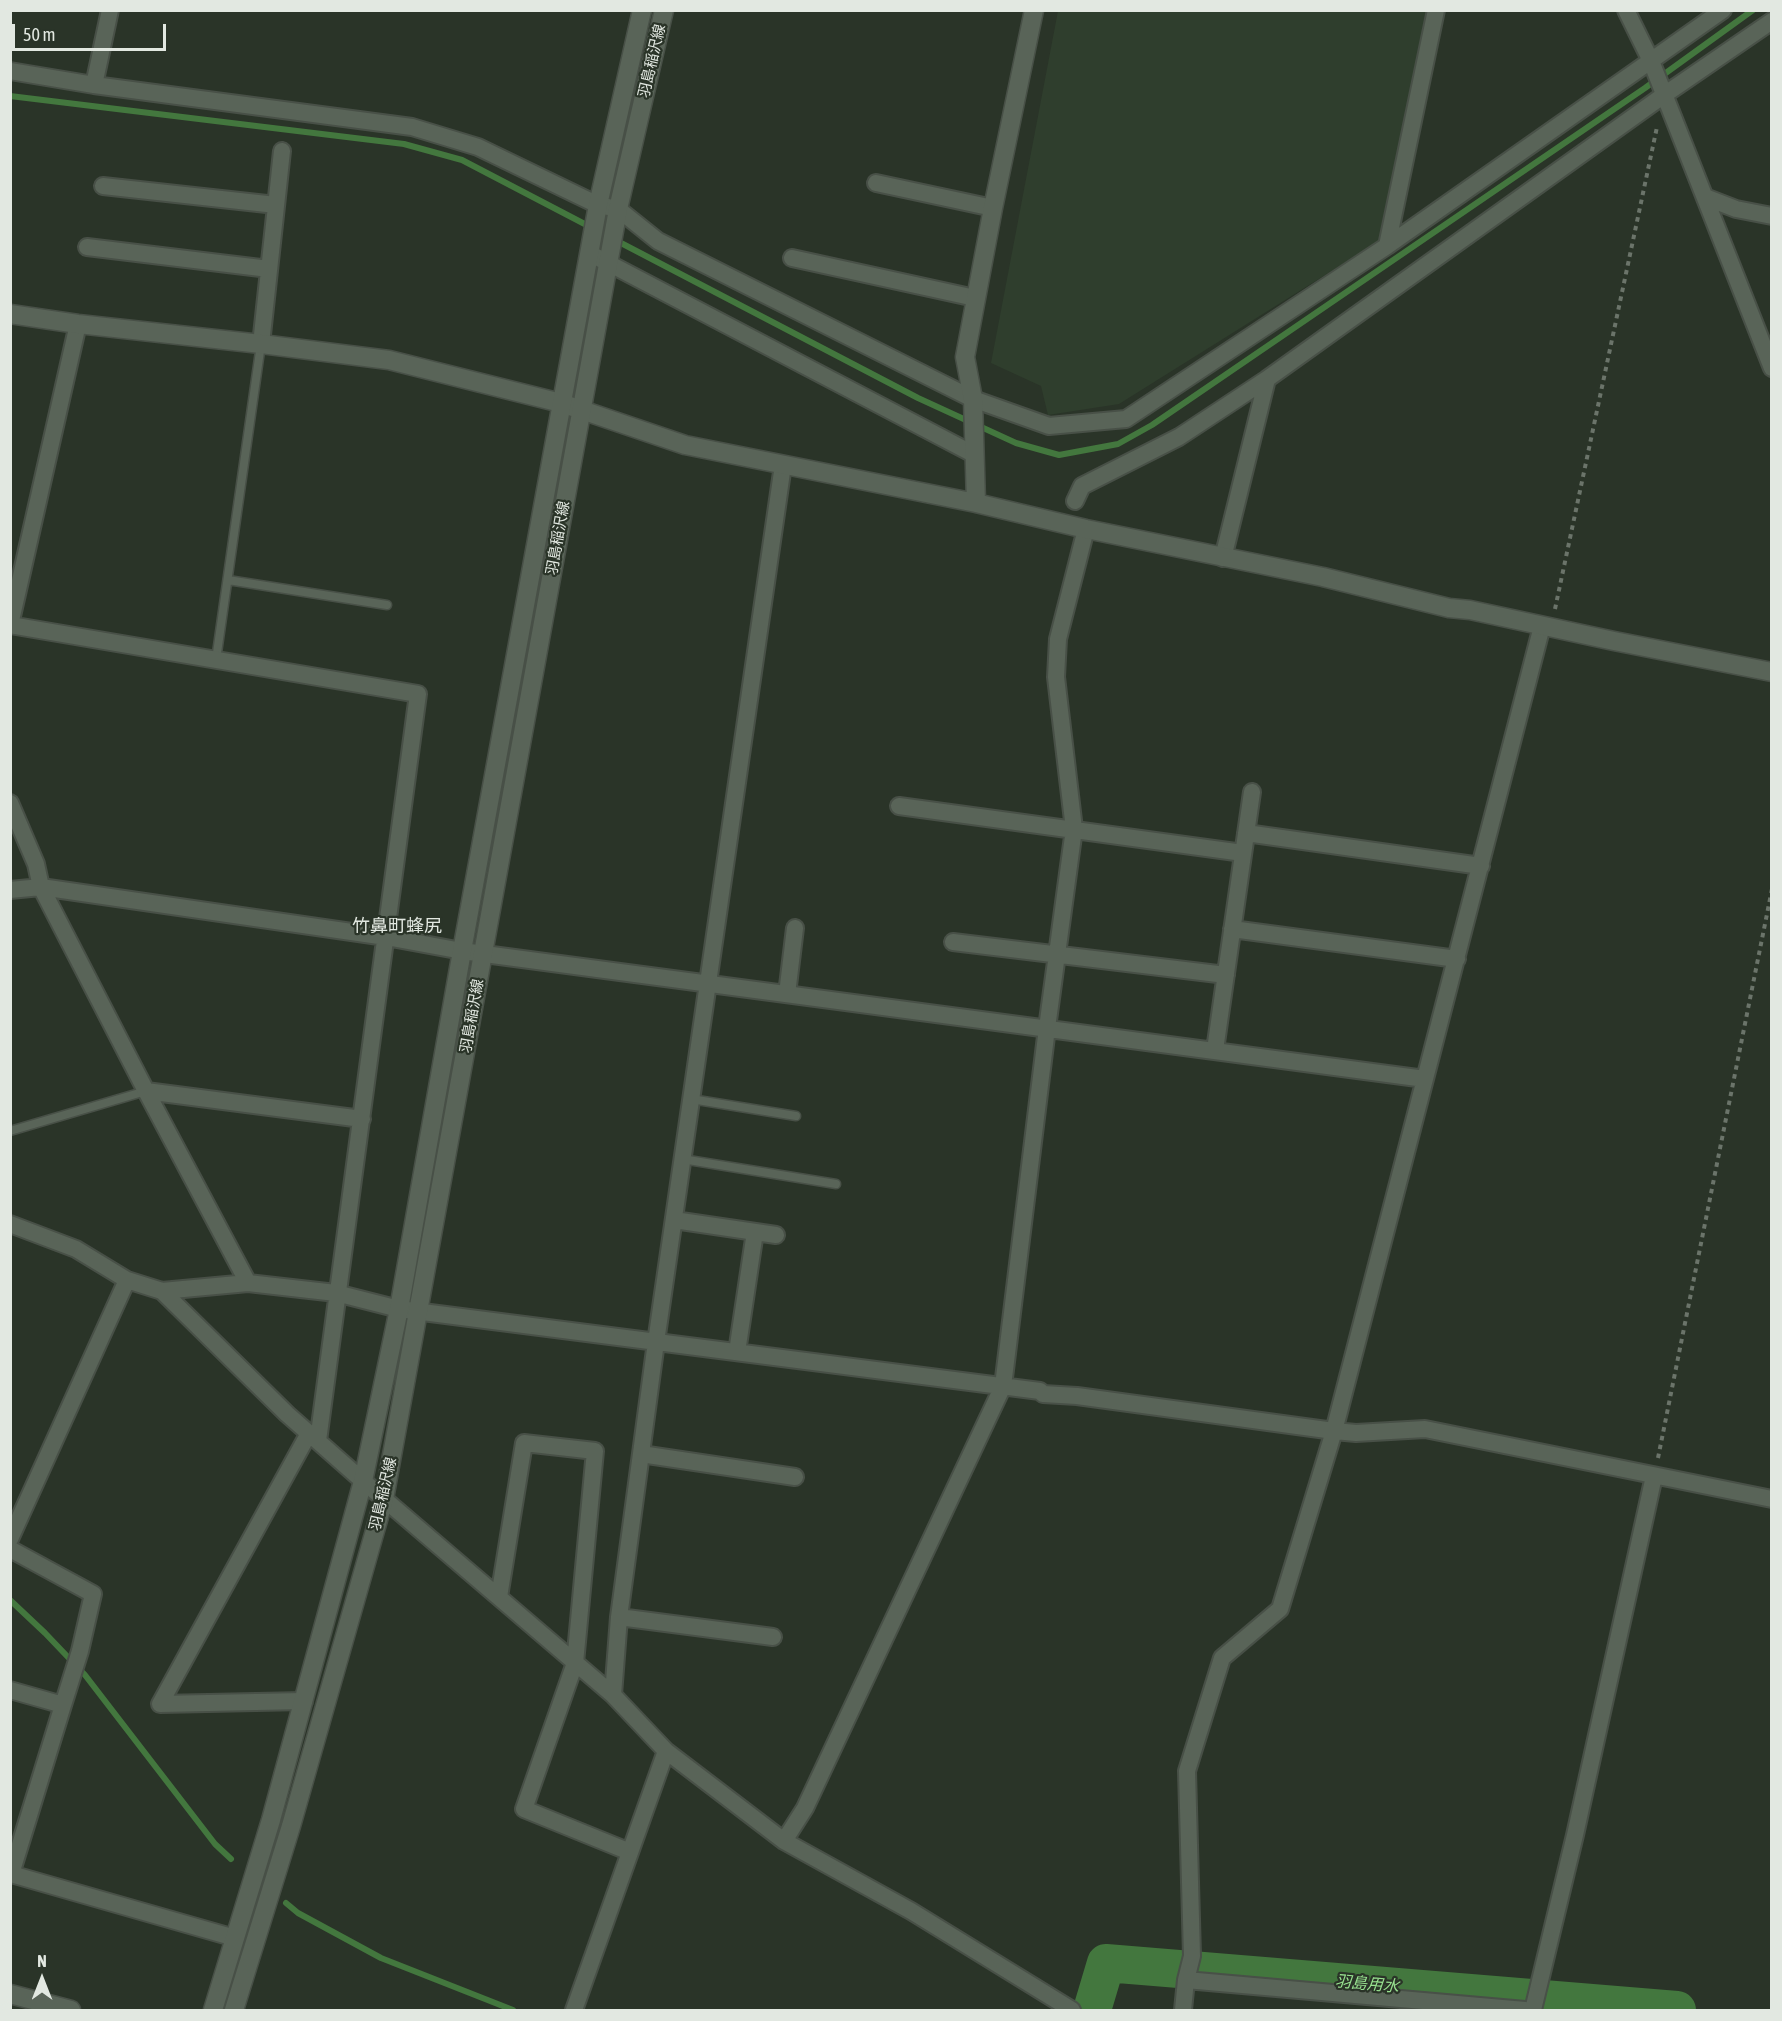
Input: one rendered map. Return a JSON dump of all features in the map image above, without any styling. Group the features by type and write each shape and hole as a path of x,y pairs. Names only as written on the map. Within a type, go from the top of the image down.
{"main road":[{"name":"羽島稲沢線","path":"213,2010 271,1820 363,1481 399,1309 596,211 642,10"},
{"name":"羽島稲沢線","path":"234,2010 294,1814 384,1499 420,1311 618,209 664,10"},
{"path":"976,502 974,406 965,357 1034,10"},
{"path":"10,314 389,360 561,403 685,445 976,502 1086,529 1323,577 1449,608 1470,610 1772,672"},
{"path":"10,1994 71,2010"}],"street":[{"path":"94,86 110,10"},
{"path":"1387,246 1436,10"},
{"path":"10,71 94,86 412,127 478,147 596,211 618,209 658,241 974,406 1049,426 1126,418 1387,246 1652,65 1723,10"},
{"path":"1630,14 1772,368"},
{"path":"1075,501 1082,486 1179,437 1267,379 1663,92 1772,21"},
{"path":"261,344 282,151"},
{"path":"876,183 993,208"},
{"path":"103,186 276,205"},
{"path":"1705,197 1736,209 1772,216"},
{"path":"590,245 975,455"},
{"path":"87,247 269,269"},
{"path":"792,258 975,298"},
{"path":"78,324 10,625 418,694 362,1119 314,1437 160,1704 304,1701"},
{"path":"1223,558 1267,379"},
{"path":"613,1695 619,1617 656,1342 783,465"},
{"path":"784,1841 805,1808 1003,1386 1074,830 1056,677 1058,639 1086,529"},
{"path":"1183,2010 1192,1956 1187,1772 1222,1658 1280,1609 1334,1431 1481,866 1547,627"},
{"path":"1215,1050 1252,792"},
{"path":"10,803 36,864 41,887 248,1283"},
{"path":"899,806 1243,853"},
{"path":"1246,833 1481,866"},
{"path":"10,890 41,887 386,937 462,951 1425,1079"},
{"path":"787,994 795,928"},
{"path":"1232,929 1457,959"},
{"path":"953,942 1226,975"},
{"path":"146,1091 362,1119"},
{"path":"674,1220 776,1235"},
{"path":"10,1224 76,1249 127,1280 162,1291 248,1283 336,1293 399,1309 1040,1390 1044,1394 1077,1396 1334,1431 1356,1433 1425,1430 1772,1499"},
{"path":"737,1352 755,1232"},
{"path":"10,1539 127,1280"},
{"path":"162,1291 363,1481 613,1695 666,1751 784,1841 911,1911 1072,2010"},
{"path":"499,1597 524,1443 595,1451 575,1663 524,1809 630,1852"},
{"path":"641,1454 795,1477"},
{"path":"1187,1979 1530,2010 1540,1984 1654,1476"},
{"path":"10,1549 93,1594 80,1651 11,1874 235,1938"},
{"path":"619,1617 773,1637"},
{"path":"10,1690 63,1705"},
{"path":"574,2010 666,1751"}],"lane":[{"path":"216,660 261,344"},
{"path":"228,580 387,605"},
{"path":"10,1131 146,1091"},
{"path":"691,1100 796,1116"},
{"path":"682,1159 836,1184"}],"path":[{"path":"1547,627 1663,92"},
{"path":"1654,1476 1772,889"}],"shaded area":[{"path":"1058,11 1428,11 1381,240 1119,404 1048,415 1041,386 991,363"}],"waterway":[{"path":"10,96 404,144 462,160 918,398 1016,443 1059,455 1118,444 1152,425 1645,88 1753,10"},
{"path":"10,1600 85,1675 215,1844 231,1859"},
{"path":"286,1903 298,1913 381,1958 513,2010"},
{"name":"羽島用水","path":"1092,2010 1106,1963 1677,2010"}],"district":[{"name":"竹鼻町蜂尻","path":"397,926"}]}
